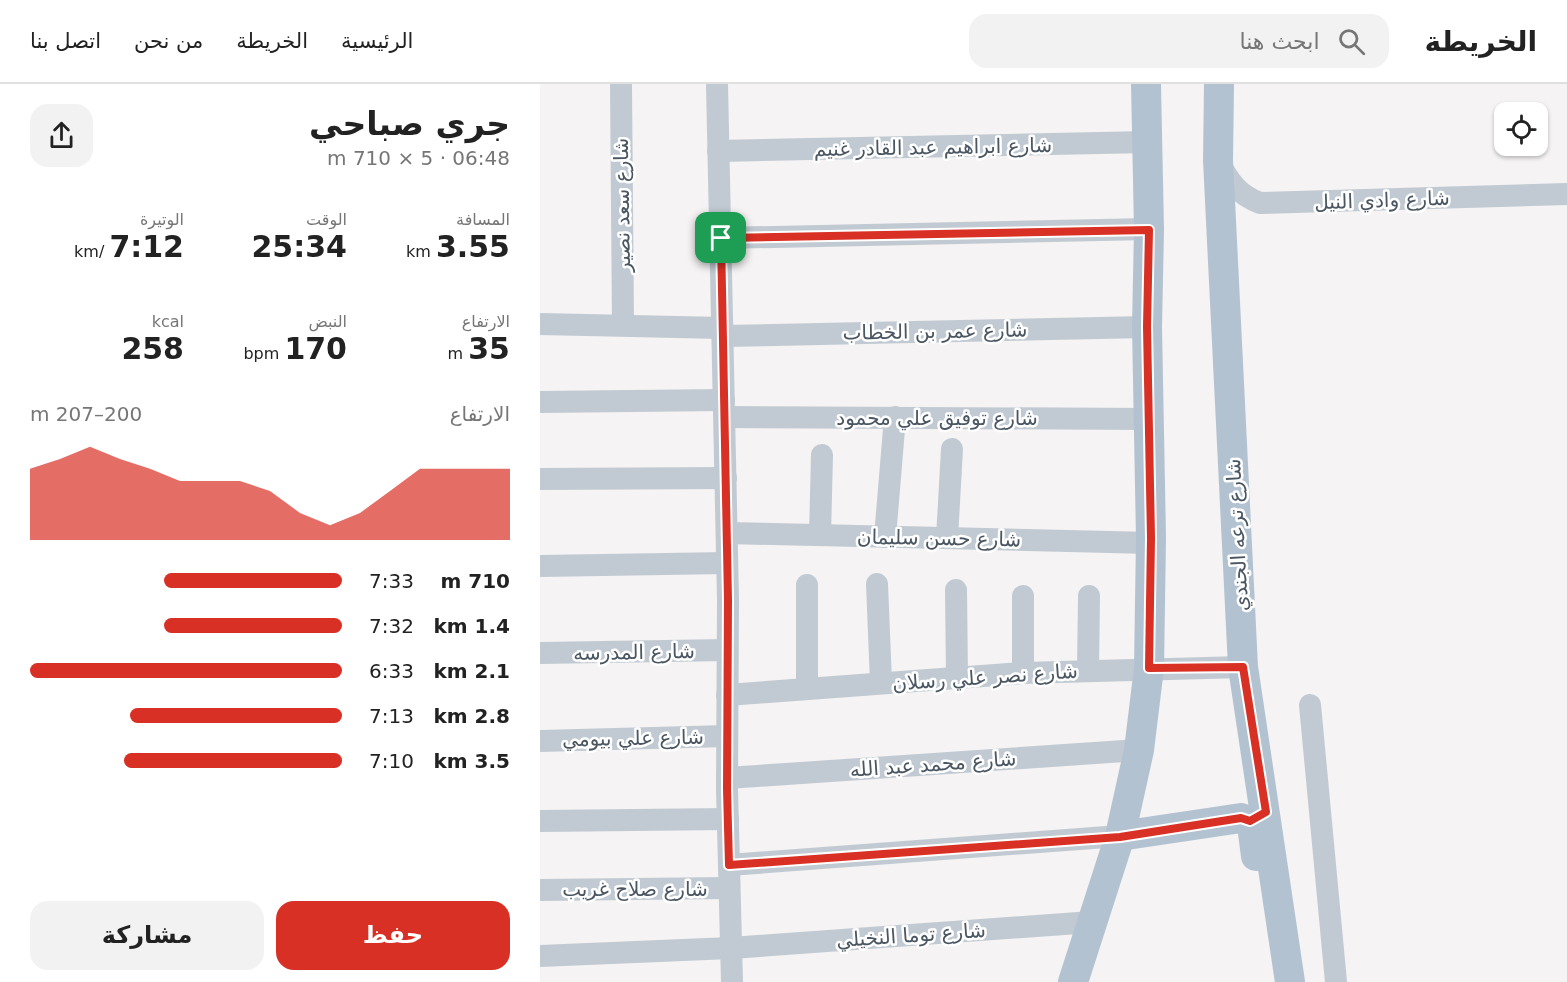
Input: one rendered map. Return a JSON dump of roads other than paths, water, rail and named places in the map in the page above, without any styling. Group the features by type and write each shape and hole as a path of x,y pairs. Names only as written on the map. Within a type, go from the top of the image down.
{"main road":[{"path":"1073,982 1120,837 1139,750 1149,668 1151,543 1146,84"},
{"name":"شارع ترعه الجندي","path":"1219,84 1218,160 1243,667 1258,817 1290,982"},
{"path":"1120,837 1258,817 1253,828 1272,982"}],"street":[{"name":"شارع سعد نصير","path":"621,84 623,325"},
{"path":"717,84 727,533 727,778 732,982"},
{"name":"شارع ابراهيم عبد القادر غنيم","path":"718,151 1147,142"},
{"name":"شارع وادي النيل","path":"1218,160 1233,186 1250,199 1260,203 1567,194"},
{"path":"721,238 1149,230"},
{"name":"شارع عمر بن الخطاب","path":"540,324 623,325 723,332 1147,327"},
{"name":"شارع توفيق علي محمود","path":"540,402 895,417 1149,419"},
{"path":"885,537 895,417"},
{"path":"947,538 952,449"},
{"path":"819,535 822,455"},
{"path":"540,479 726,478"},
{"name":"شارع حسن سليمان","path":"727,533 1151,543"},
{"path":"540,567 727,563"},
{"path":"877,584 881,684"},
{"path":"807,585 807,689"},
{"path":"956,590 957,678"},
{"path":"1023,596 1023,673"},
{"path":"1088,670 1089,596"},
{"name":"شارع المدرسه","path":"540,653 727,650"},
{"name":"شارع نصر علي رسلان","path":"727,695 1023,673 1243,667"},
{"path":"1310,705 1336,982"},
{"name":"شارع علي بيومي","path":"540,741 727,736"},
{"name":"شارع محمد عبد الله","path":"727,778 1139,750"},
{"path":"540,821 728,819"},
{"path":"729,865 1120,837"},
{"name":"شارع صلاح غريب","path":"540,890 729,888"},
{"name":"شارع توما النخيلي","path":"540,956 731,948 1092,922"}]}
